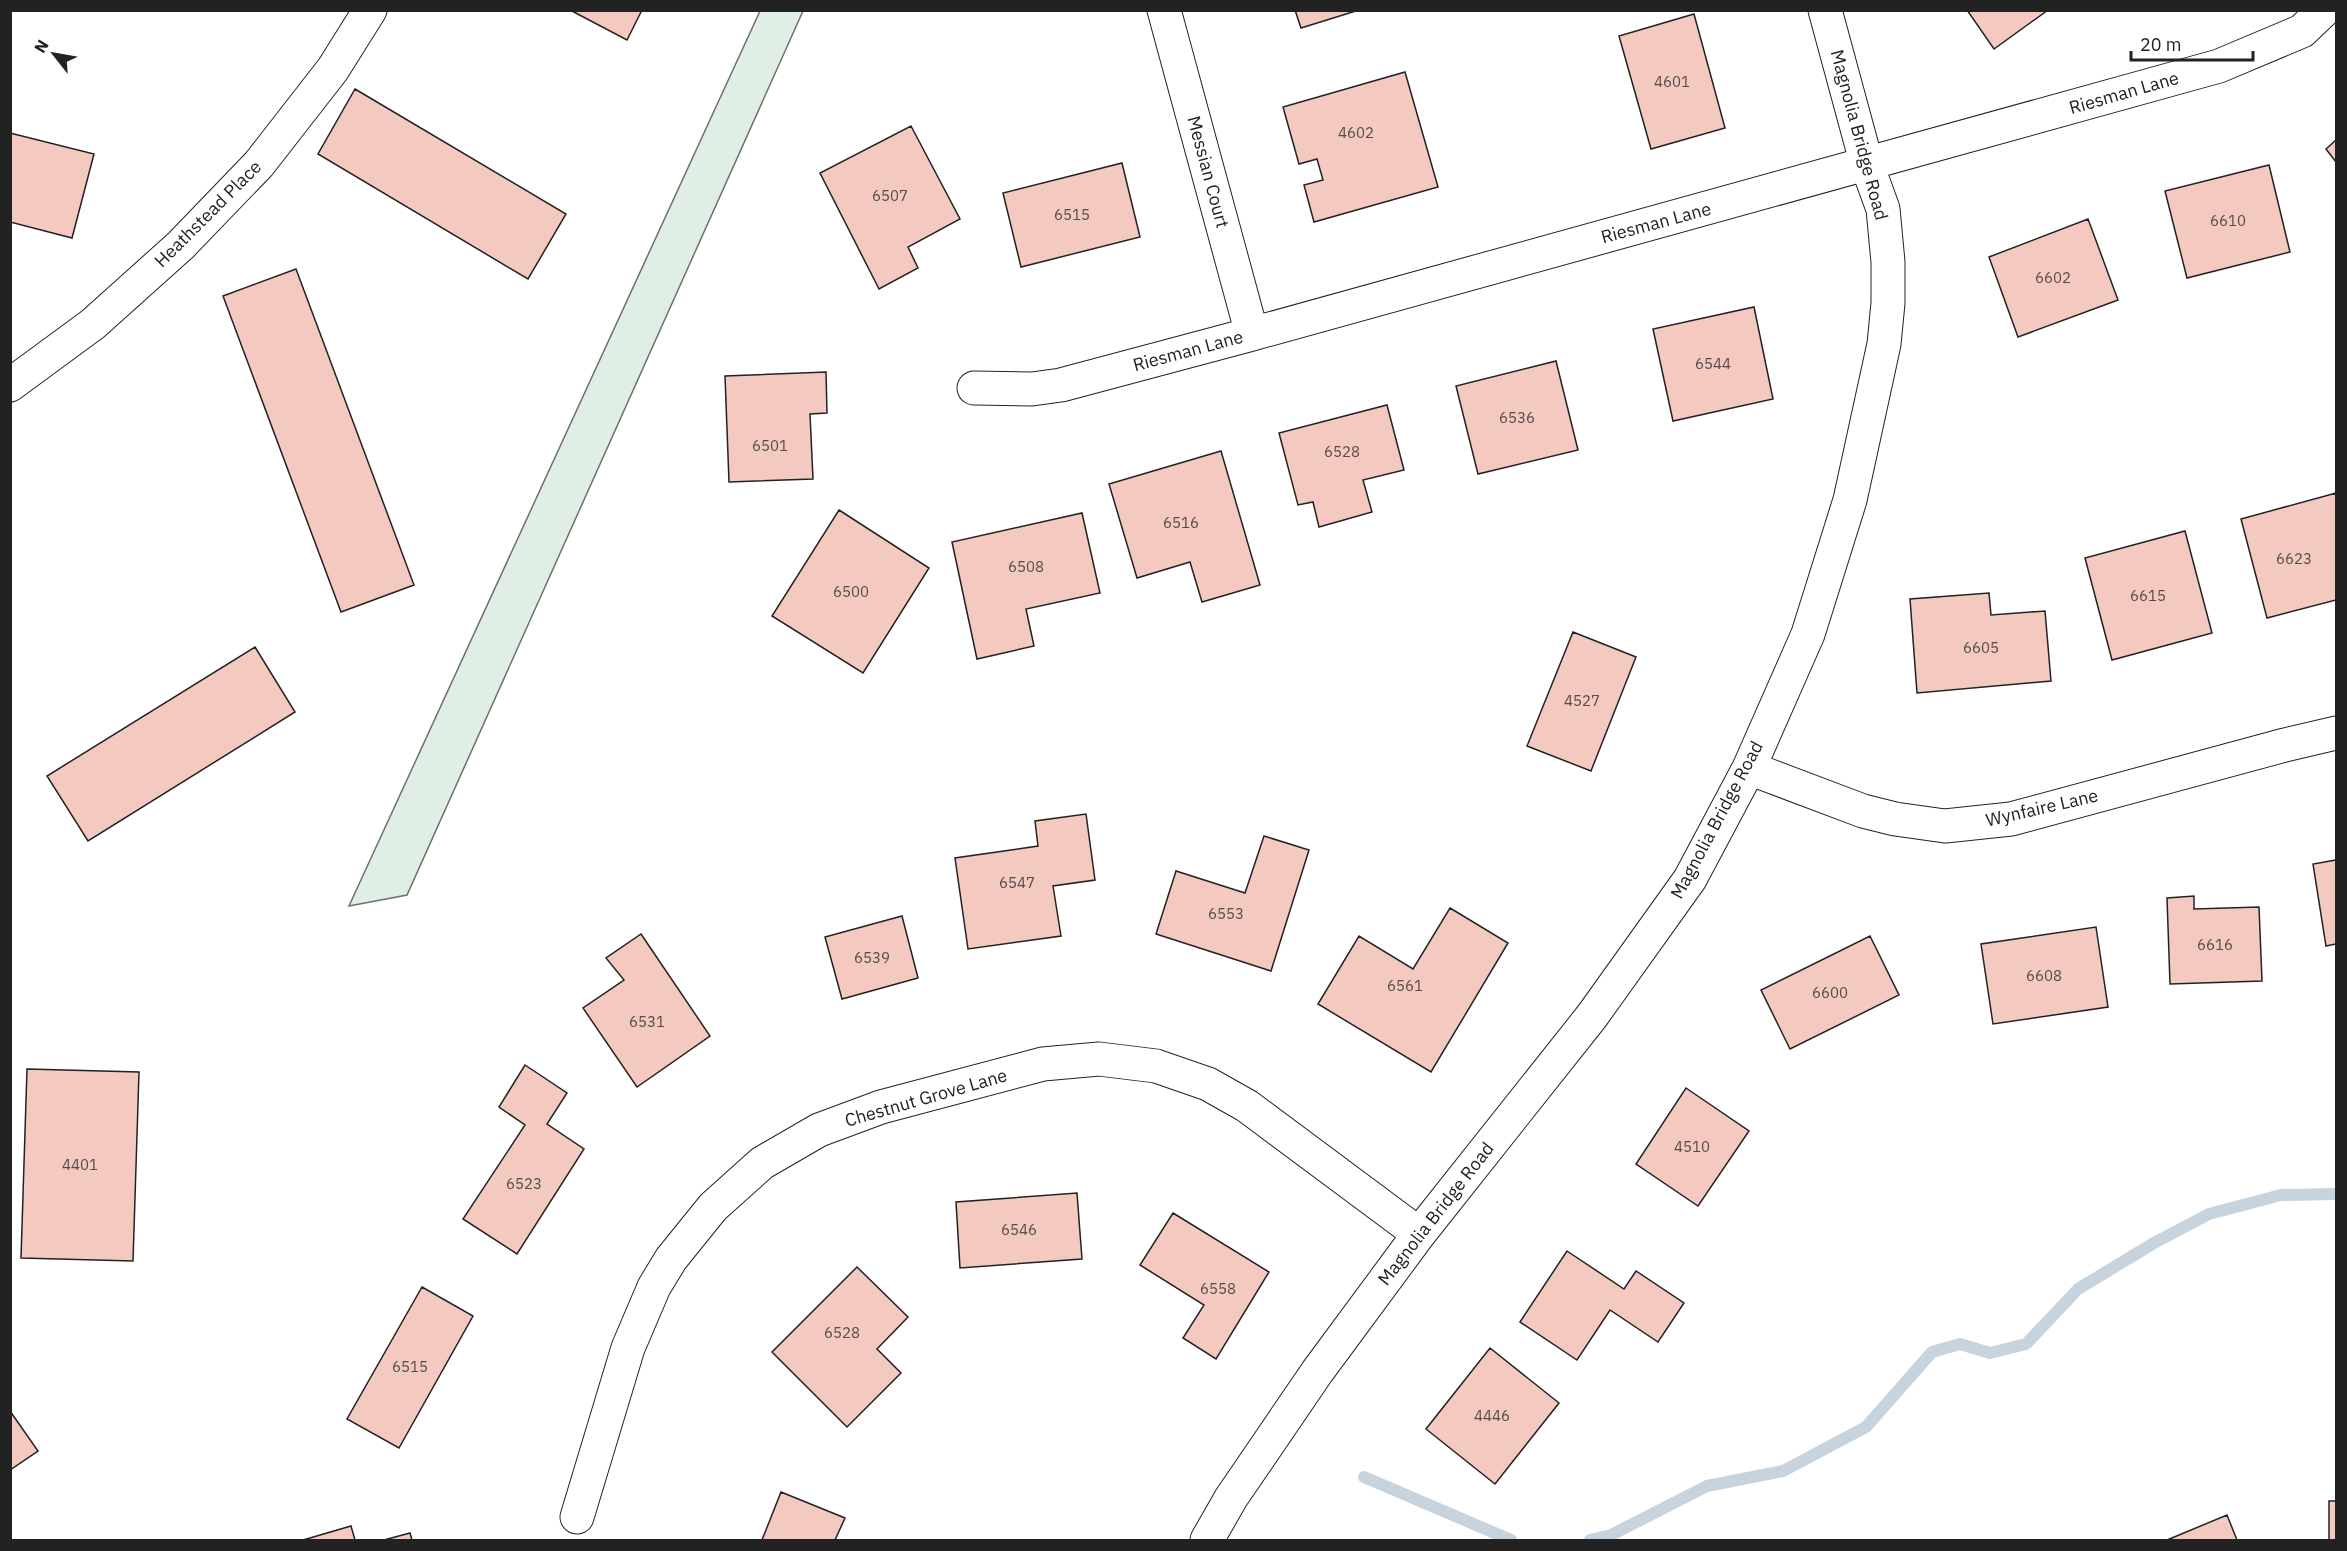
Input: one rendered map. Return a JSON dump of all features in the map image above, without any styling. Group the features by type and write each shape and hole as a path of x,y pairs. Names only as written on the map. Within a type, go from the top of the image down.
{"street":[{"name":"Heathstead Place","path":"10,385 93,324 181,245 259,164 333,69 370,10"},
{"name":"Messian Court","path":"1164,10 1252,334"},
{"name":"Magnolia Bridge Road","path":"1207,1540 1231,1498 1317,1372 1419,1234 1592,1016 1690,879 1749,768 1808,634 1850,500 1884,344 1888,303 1888,262 1883,209 1867,165 1825,10"},
{"name":"Riesman Lane","path":"974,388 1032,389 1061,385 1867,165 2219,66 2302,32 2324,10"},
{"name":"Wynfaire Lane","path":"1749,768 1863,811 1895,819 1945,826 2011,819 2337,733"},
{"name":"Chestnut Grove Lane","path":"577,1517 628,1348 654,1287 671,1259 712,1207 762,1163 819,1130 881,1107 1042,1064 1099,1059 1155,1066 1208,1084 1247,1106 1419,1234"}],"green space":[{"path":"760,11 803,11 407,895 349,906"}],"building":[{"path":"570,10 642,10 627,40"},
{"path":"1295,10 1359,10 1301,28"},
{"path":"1967,10 2048,10 1994,49"},
{"path":"1694,14 1725,128 1651,149 1619,36"},
{"path":"1405,72 1438,187 1314,222 1304,185 1323,180 1317,159 1299,164 1283,107"},
{"path":"355,89 566,214 528,279 318,154"},
{"path":"911,126 960,219 908,247 918,268 879,289 820,173"},
{"path":"10,133 94,154 72,238 10,222"},
{"path":"2336,140 2336,162 2326,149"},
{"path":"1122,163 1140,237 1021,267 1003,193"},
{"path":"2269,165 2290,252 2187,278 2165,191"},
{"path":"2088,219 2118,300 2018,337 1989,257"},
{"path":"296,269 414,585 341,612 223,296"},
{"path":"1754,307 1773,399 1673,421 1653,329"},
{"path":"1556,361 1578,450 1478,474 1456,386"},
{"path":"826,372 827,413 810,414 813,479 729,482 725,376"},
{"path":"1387,405 1404,470 1363,480 1372,512 1319,527 1313,502 1298,505 1279,433"},
{"path":"1221,451 1260,585 1202,602 1190,562 1137,578 1109,484"},
{"path":"2336,493 2336,600 2267,618 2241,519"},
{"path":"839,510 929,568 863,673 772,616"},
{"path":"1082,513 1100,593 1026,609 1034,646 977,659 952,542"},
{"path":"2185,531 2212,633 2112,660 2085,558"},
{"path":"1989,593 1991,615 2045,611 2051,681 1917,693 1910,599"},
{"path":"1573,632 1636,657 1591,771 1527,746"},
{"path":"255,647 295,712 88,841 47,776"},
{"path":"1086,814 1095,880 1053,886 1061,936 968,949 955,858 1038,846 1035,821"},
{"path":"1264,836 1309,850 1271,971 1156,934 1176,871 1245,893"},
{"path":"2336,860 2336,944 2326,946 2313,864"},
{"path":"2194,896 2194,909 2259,907 2262,981 2170,984 2167,898"},
{"path":"1450,908 1508,943 1431,1072 1318,1004 1359,936 1413,969"},
{"path":"902,916 918,978 842,999 825,937"},
{"path":"2096,927 2108,1007 1993,1024 1981,944"},
{"path":"641,934 710,1036 637,1087 583,1008 624,980 606,958"},
{"path":"1870,936 1899,995 1790,1049 1761,990"},
{"path":"525,1065 567,1093 547,1124 584,1149 517,1254 463,1219 525,1125 499,1107"},
{"path":"27,1069 139,1072 133,1261 21,1258"},
{"path":"1686,1088 1749,1131 1698,1206 1636,1164"},
{"path":"1077,1193 1082,1259 960,1268 956,1202"},
{"path":"1173,1213 1269,1272 1216,1359 1183,1338 1204,1305 1140,1265"},
{"path":"1567,1251 1624,1289 1636,1271 1684,1303 1658,1342 1610,1310 1577,1360 1520,1322"},
{"path":"857,1267 908,1317 877,1349 901,1373 847,1427 772,1352"},
{"path":"422,1287 473,1316 399,1448 347,1419"},
{"path":"1490,1348 1559,1403 1495,1484 1426,1429"},
{"path":"10,1411 38,1451 10,1470"},
{"path":"781,1492 845,1518 835,1540 762,1540"},
{"path":"2329,1501 2336,1501 2336,1540 2329,1540"},
{"path":"2227,1515 2237,1540 2167,1540"},
{"path":"351,1526 355,1540 303,1540"},
{"path":"410,1533 412,1540 384,1540"}],"waterway":[{"path":"1590,1540 1611,1535 1707,1486 1783,1471 1866,1427 1932,1352 1960,1344 1990,1353 2026,1344 2078,1289 2154,1243 2209,1214 2281,1195 2336,1194"},
{"path":"1364,1477 1511,1540"}]}
